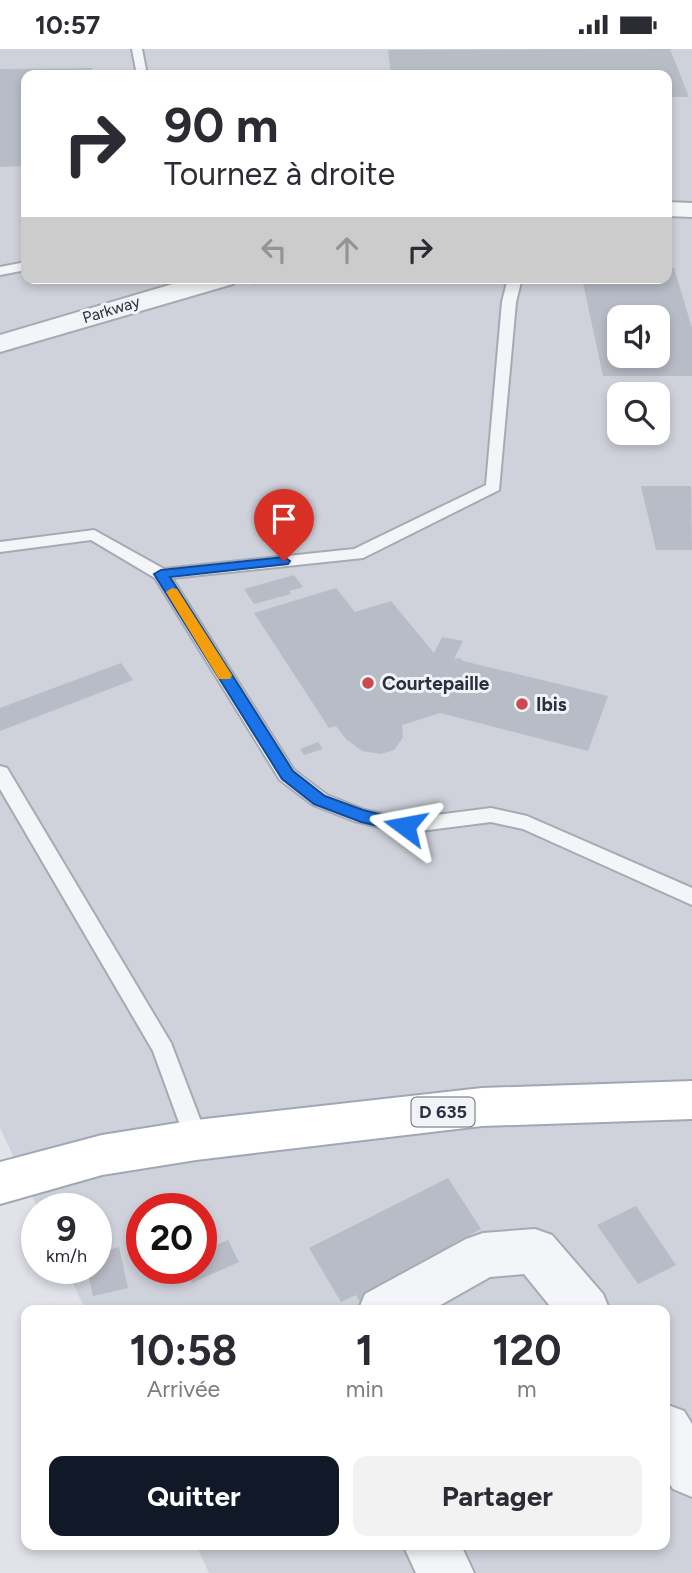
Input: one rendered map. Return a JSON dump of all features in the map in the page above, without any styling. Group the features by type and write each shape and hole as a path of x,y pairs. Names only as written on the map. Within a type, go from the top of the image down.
{"main road":[{"name":"D 635","path":"0,1184 102,1156 196,1140 482,1107 692,1100"},
{"name":"D 635","path":"0,1159 102,1156"}],"street":[{"path":"672,209 692,210"},
{"path":"672,225 692,225"},
{"name":"Parkway","path":"0,327 134,284"},
{"name":"Parkway","path":"0,344 202,284"},
{"path":"394,1305 483,1255 535,1251 580,1305"},
{"path":"670,1438 692,1471"},
{"path":"434,1550 446,1573"}],"lane":[{"path":"137,49 141,70"},
{"path":"0,271 21,267"},
{"path":"161,574 357,554 494,487 509,302 514,284"},
{"path":"0,547 94,535 161,574 288,775 320,800 361,816 405,826 491,815 527,823 692,897"},
{"path":"0,773 163,1049 196,1140"}],"shaded area":[{"path":"0,49 692,49 692,1573 209,1573 198,1550 670,1550 670,1305 83,1305 73,1284 112,1284 112,1193 30,1193 0,1128"}],"building":[{"path":"670,49 689,97 672,97 672,70 390,70 388,50"},
{"path":"92,68 21,70 21,166 0,167 0,69"},
{"path":"674,268 692,328 692,376 603,376 583,284 672,284"},
{"path":"641,486 691,486 692,550 656,550"},
{"path":"294,575 303,587 289,591 291,594 254,604 244,589"},
{"name":"Courtepaille","path":"336,588 355,612 391,601 434,653 442,637 463,641 454,659 460,658 463,661 608,696 588,751 440,713 402,725 403,737 394,750 381,754 362,751 346,739 336,726 329,728 254,613"},
{"path":"121,663 133,680 0,731 0,708"},
{"path":"318,742 323,749 304,755 300,749"},
{"path":"448,1178 481,1229 452,1244 457,1251 429,1266 426,1259 385,1281 388,1287 360,1302 356,1295 341,1302 309,1248"},
{"path":"636,1206 676,1265 638,1284 597,1225"},
{"path":"228,1240 239,1262 217,1272 217,1245"},
{"path":"119,1247 128,1288 93,1296 90,1284 112,1284 112,1249"}],"slow traffic":[{"path":"172,592 225,675"}],"place":[{"name":"Courtepaille","path":"368,683"},
{"name":"Ibis","path":"522,704"}],"route":[{"path":"284,561 161,574 288,775 320,800 361,816 405,826"}]}
